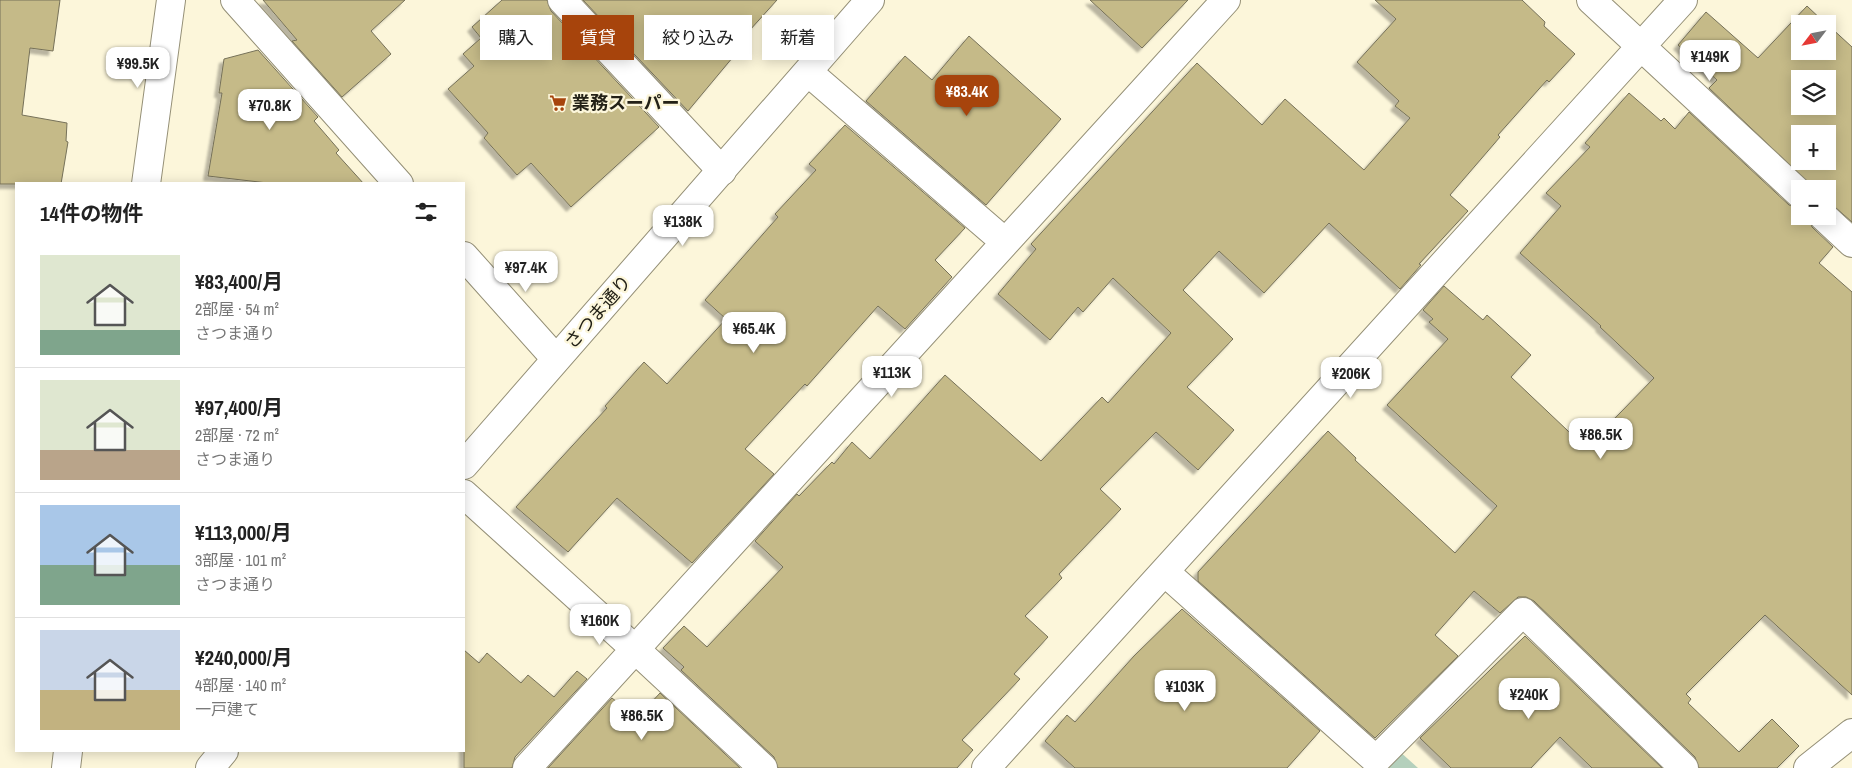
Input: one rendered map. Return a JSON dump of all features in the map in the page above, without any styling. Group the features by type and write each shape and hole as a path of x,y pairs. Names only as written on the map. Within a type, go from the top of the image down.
{"street":[{"path":"146,182 171,0"},
{"path":"235,0 397,182"},
{"path":"562,0 722,171"},
{"name":"さつま通り","path":"465,464 870,0"},
{"path":"527,768 1226,0"},
{"path":"1591,0 1791,186"},
{"path":"986,768 1166,573 1684,0"},
{"path":"808,72 1005,242"},
{"path":"1833,225 1852,243"},
{"path":"465,257 556,359"},
{"path":"465,495 763,768"},
{"path":"1166,573 1376,760 1523,612 1684,768"},
{"path":"1808,768 1852,733"},
{"path":"66,768 68,752"},
{"path":"210,768 223,752"}],"green space":[{"path":"1398,750 1418,768 1381,768"}],"building":[{"path":"0,0 60,0 53,51 30,48 22,115 67,123 66,141 68,142 61,182 15,182 15,184 0,184"},
{"path":"263,0 405,0 371,31 391,54 342,97 292,41 297,40"},
{"path":"502,0 547,0 551,11 562,23 562,60 597,60 659,127 571,207 531,163 517,175 484,138 488,133 448,89 474,66 463,54 480,39 480,60 552,60 552,15 485,15"},
{"path":"583,0 777,0 752,28 752,15 644,15 644,60 730,60 688,111 634,54 634,15 597,15"},
{"path":"1090,0 1188,0 1142,48"},
{"path":"1375,0 1522,0 1545,22 1544,26 1575,54 1549,82 1547,80 1498,135 1500,137 1450,195 1468,211 1419,264 1421,265 1400,289 1329,223 1264,293 1219,251 1183,290 1233,339 1187,387 1234,430 1198,470 1156,432 1100,489 1121,509 1059,574 1062,578 1025,616 1048,637 1014,674 1020,679 962,740 973,750 957,768 778,768 774,757 681,670 684,667 663,648 684,626 707,647 783,567 755,541 797,494 799,496 832,462 834,464 852,442 870,459 945,375 1041,461 1102,397 1108,403 1171,333 1113,278 1083,312 1078,307 1050,340 998,294 1036,249 1031,244 1197,63 1262,125 1285,99 1364,170 1410,118 1395,106 1399,101 1357,62 1396,19"},
{"path":"1807,6 1816,15 1799,15"},
{"path":"1706,12 1758,58 1791,23 1791,60 1836,60 1836,32 1852,47 1852,222 1836,208 1836,180 1806,180 1795,170 1836,170 1836,125 1791,125 1791,166 1709,88 1717,80 1678,45"},
{"path":"480,20 480,37 472,27"},
{"path":"969,36 1061,119 986,205 866,101 905,56 932,80"},
{"path":"258,50 318,117 314,121 339,150 336,153 362,182 259,182 208,176 222,93 219,93 224,59"},
{"path":"1629,93 1661,121 1664,118 1675,129 1689,112 1791,206 1791,225 1811,225 1833,247 1819,263 1852,292 1852,695 1765,615 1686,694 1691,699 1688,703 1739,752 1772,719 1799,746 1777,768 1699,768 1695,757 1534,601 1526,597 1518,597 1500,613 1474,591 1435,635 1458,656 1375,738 1198,581 1198,572 1328,431 1356,458 1355,460 1455,553 1497,506 1387,405 1448,339 1429,322 1433,319 1423,310 1444,286 1483,320 1487,315 1531,355 1511,377 1586,448 1654,378 1601,326 1520,253 1561,206 1546,193 1590,147 1585,143"},
{"path":"845,125 965,228 935,260 952,277 905,329 878,306 807,386 805,384 745,449 774,474 692,563 617,498 568,552 516,507 607,408 605,406 644,362 667,384 726,319 705,300 778,217 775,214 816,170 809,164"},
{"path":"1182,609 1320,731 1287,768 1075,768 1045,741 1067,715 1075,722 1134,656"},
{"path":"1525,636 1662,768 1592,768 1560,737 1531,768 1451,768 1420,738"},
{"path":"465,651 479,663 487,653 521,683 528,675 554,697 577,671 587,679 515,757 512,768 464,768"},
{"path":"660,693 740,768 548,768 612,698 637,718"}],"place":[{"name":"業務スーパー","path":"558,103"}]}
